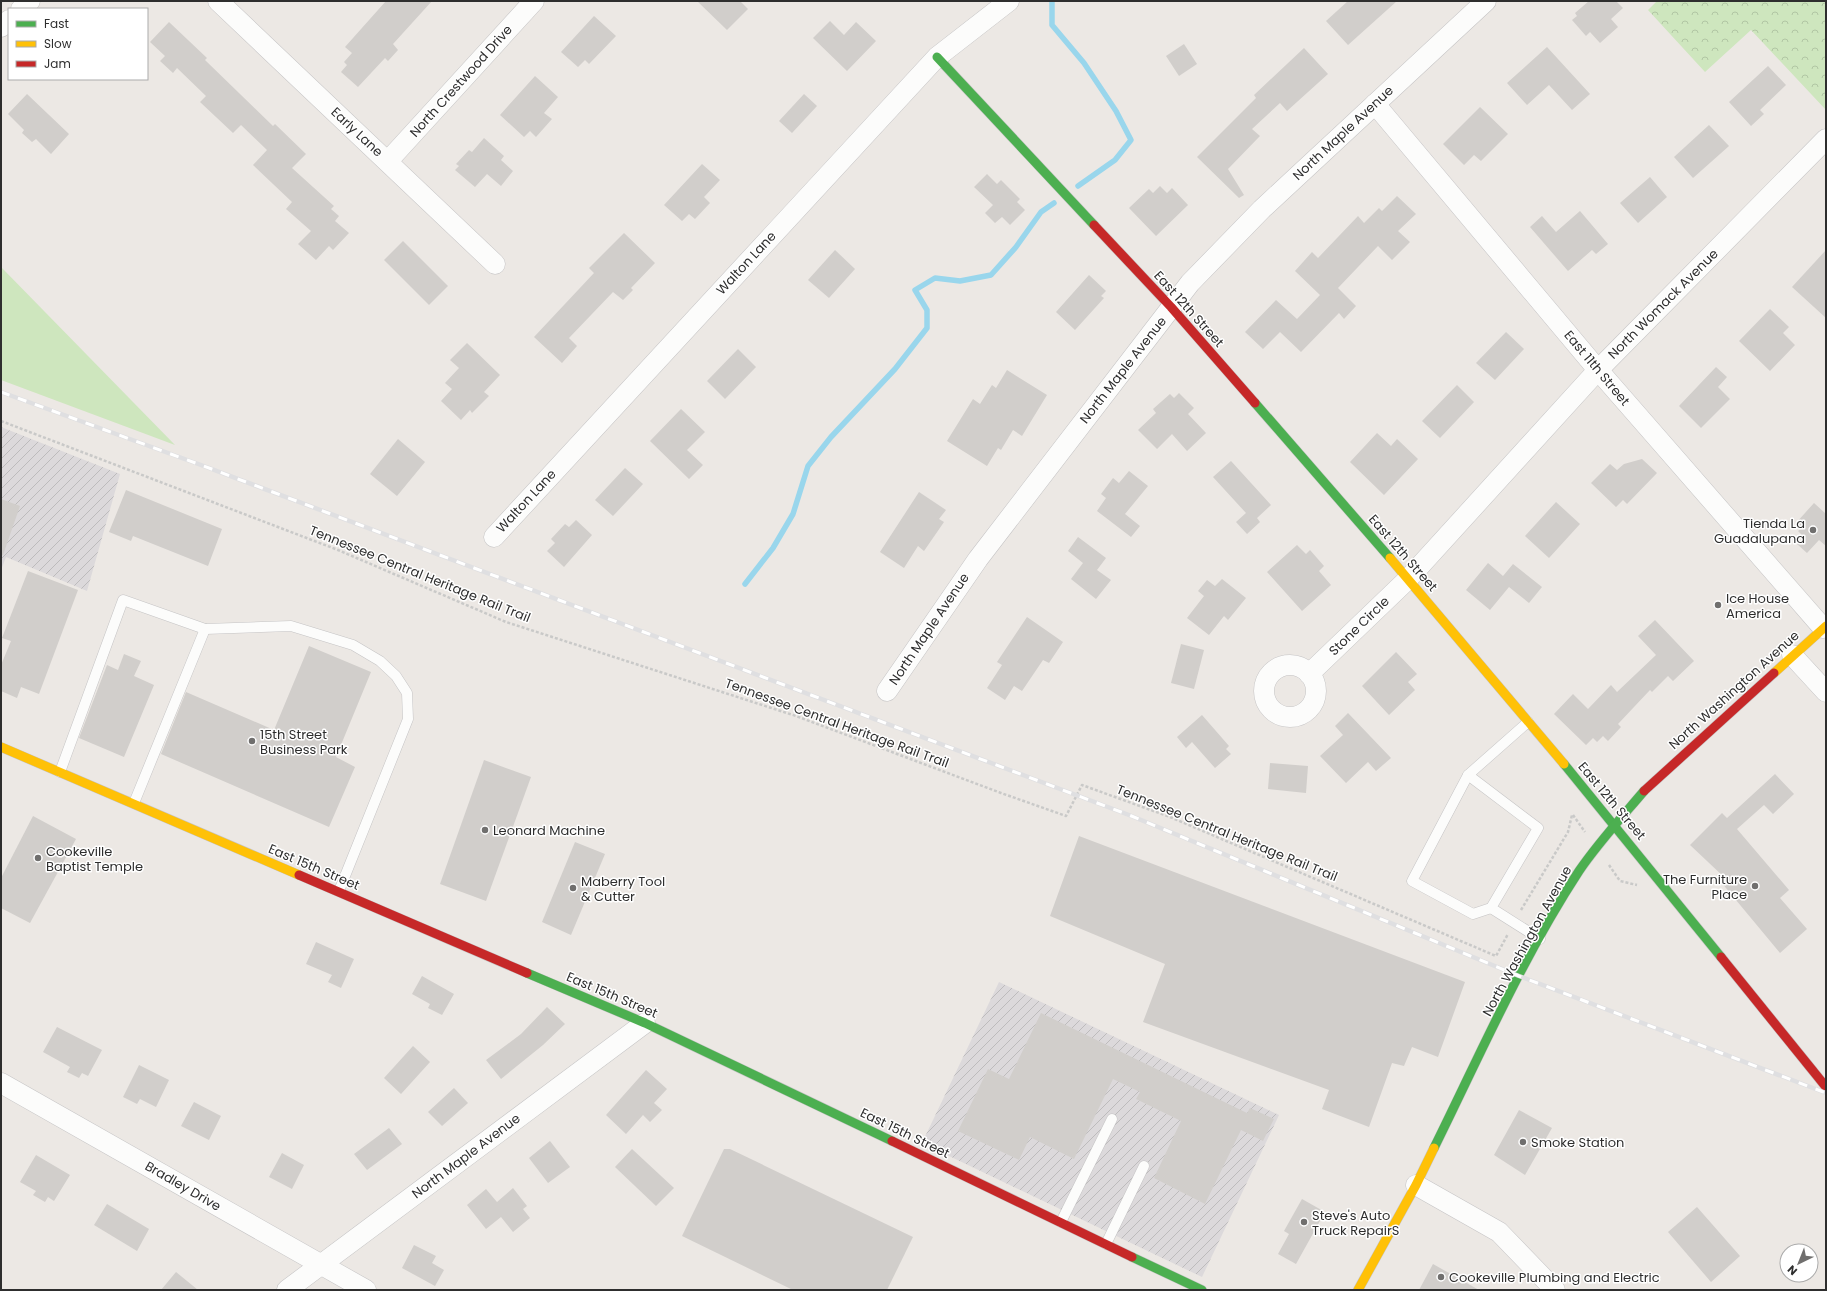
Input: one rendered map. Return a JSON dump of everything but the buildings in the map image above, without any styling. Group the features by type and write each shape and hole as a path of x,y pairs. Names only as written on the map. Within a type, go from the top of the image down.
{"street":[{"path":"22,8 30,1"},
{"name":"Early Lane","path":"218,1 495,264"},
{"name":"North Crestwood Drive","path":"388,161 534,1"},
{"name":"Walton Lane","path":"494,537 937,57 1010,1"},
{"name":"North Maple Avenue","path":"887,691 978,559 1190,283 1262,209 1486,1"},
{"name":"East 12th Street","path":"937,57 1172,307 1408,579 1615,824 1826,1087"},
{"name":"East 11th Street","path":"1375,104 1598,370 1824,627"},
{"name":"North Womack Avenue","path":"1408,579 1598,370 1826,139"},
{"name":"Stone Circle","path":"1309,674 1408,579"},
{"name":"North Washington Avenue","path":"1358,1290 1416,1184 1519,976 1580,870 1615,824 1651,783 1824,627"},
{"path":"1792,655 1826,692"},
{"name":"East 15th Street","path":"1,747 646,1023 1202,1290"},
{"name":"North Maple Avenue","path":"287,1290 646,1023"},
{"name":"Bradley Drive","path":"1,1083 366,1290"},
{"path":"1416,1184 1499,1232 1555,1290"}],"lane":[{"path":"60,772 123,600 205,629 291,626 346,643 380,661 396,676 407,693 408,719 339,892"},
{"path":"134,803 205,629"},
{"path":"1468,776 1538,828 1491,908 1473,914 1412,881 1468,776 1528,722"},
{"path":"1491,908 1540,939"},
{"path":"1061,1222 1112,1119"},
{"path":"1106,1244 1144,1166"}],"path":[{"name":"Tennessee Central Heritage Rail Trail","path":"1,421 338,550 506,622 796,716 1000,793 1066,816 1082,786 1170,817 1496,956 1539,877 1568,832 1572,814"}],"shaded area":[{"path":"1,427 120,474 87,591 6,557 1,570"},
{"path":"999,982 1279,1115 1202,1277 922,1143"}],"green space":[{"path":"1657,1 1826,1 1826,110 1751,30 1705,72 1648,10"},
{"path":"1,267 175,445 1,380"}],"waterway":[{"path":"1052,1 1052,25 1084,63 1116,111 1131,140 1115,160 1078,186"},
{"path":"745,584 773,548 793,514 808,466 831,437 895,369 927,328 927,310 915,290 935,278 960,281 991,275 1016,247 1041,212 1054,203"}],"railway":[{"path":"1,392 201,465 1129,815 1519,976 1826,1093"}],"traffic: fast":[{"path":"937,57 1094,225"},
{"path":"1255,403 1390,558"},
{"path":"1564,764 1721,957"},
{"path":"1434,1148 1502,1007 1558,904 1594,850 1644,791"},
{"path":"527,973 645,1023 892,1141"},
{"path":"1132,1257 1202,1290"}],"traffic: slow":[{"path":"1390,558 1564,764"},
{"path":"1774,673 1826,626"},
{"path":"1,747 299,875"},
{"path":"1358,1290 1416,1185 1434,1148"}],"traffic: jam":[{"path":"1094,225 1171,307 1255,403"},
{"path":"1644,791 1774,673"},
{"path":"299,875 527,973"},
{"path":"1721,957 1826,1087"},
{"path":"892,1141 1132,1257"}],"place":[{"name":"Tienda La Guadalupana","path":"1813,530"},
{"name":"Ice House America","path":"1718,605"},
{"name":"15th Street Business Park","path":"252,741"},
{"name":"Leonard Machine","path":"485,830"},
{"name":"Cookeville Baptist Temple","path":"38,858"},
{"name":"The Furniture Place","path":"1755,886"},
{"name":"Maberry Tool & Cutter","path":"573,888"},
{"name":"Smoke Station","path":"1523,1142"},
{"name":"Steve's Auto Truck RepairS","path":"1304,1222"},
{"name":"Cookeville Plumbing and Electric","path":"1441,1277"}]}
